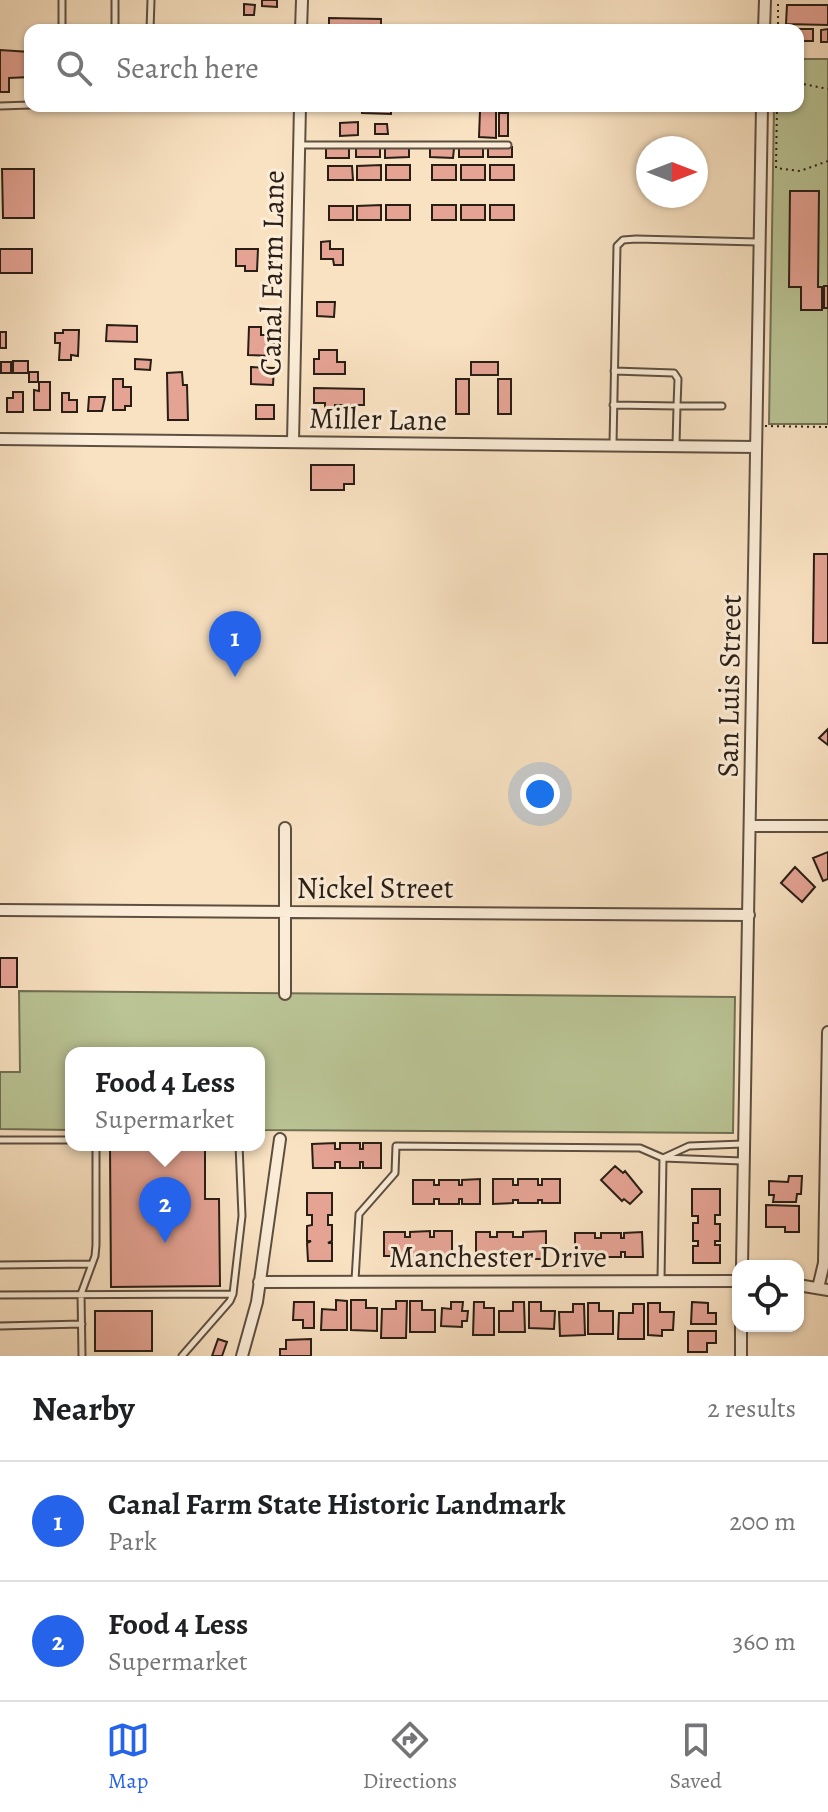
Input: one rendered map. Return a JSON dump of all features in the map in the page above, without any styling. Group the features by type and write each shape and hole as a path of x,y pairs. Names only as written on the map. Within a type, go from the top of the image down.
{"street":[{"path":"301,24 302,0"},
{"path":"764,24 765,0"},
{"name":"Canal Farm Lane","path":"293,442 300,112"},
{"name":"San Luis Street","path":"742,1260 762,112"},
{"name":"Miller Lane","path":"0,439 756,447"},
{"path":"751,826 828,826"},
{"path":"285,828 285,994"},
{"name":"Nickel Street","path":"0,910 749,915"},
{"path":"823,1289 828,1032"},
{"path":"242,1356 251,1334 280,1139"},
{"name":"Manchester Drive","path":"259,1282 732,1281"},
{"path":"741,1332 741,1356"}],"lane":[{"path":"62,0 62,24"},
{"path":"115,0 115,24"},
{"path":"150,24 151,0"},
{"path":"0,106 24,105"},
{"path":"299,145 508,145"},
{"path":"613,445 617,246 623,240 759,242"},
{"path":"614,371 674,373 678,379 676,446"},
{"path":"613,405 722,406"},
{"path":"0,1140 65,1140"},
{"path":"663,1158 689,1146 744,1144"},
{"path":"355,1282 359,1214 395,1173 396,1146 640,1148 663,1158 744,1161"},
{"path":"82,1356 81,1294 96,1245 96,1151"},
{"path":"182,1356 233,1294 242,1216 239,1151"},
{"path":"661,1280 663,1158"},
{"path":"0,1265 92,1264"},
{"path":"0,1295 233,1294"},
{"path":"0,1326 82,1324"}],"path":[{"path":"778,0 778,24"},
{"path":"804,84 828,89"},
{"path":"777,112 776,168 800,171 828,161"},
{"path":"756,425 828,427"}],"green space":[{"path":"804,59 828,59 828,424 769,424 774,112 804,112"},
{"path":"19,991 735,997 733,1133 265,1130 265,1047 65,1047 65,1130 0,1129 0,1072 20,1072"}],"building":[{"path":"262,0 277,0 277,7 262,6"},
{"path":"244,4 255,5 254,15 244,15"},
{"path":"787,5 828,5 828,25 786,24"},
{"path":"329,18 381,19 381,24 329,24"},
{"path":"804,29 813,29 813,41 804,41"},
{"path":"828,29 828,42 821,42 821,30"},
{"path":"0,50 24,52 24,77 9,78 9,92 0,92"},
{"path":"391,112 391,114 362,113"},
{"path":"480,112 496,112 496,138 479,137"},
{"path":"499,113 508,113 508,136 499,136"},
{"path":"358,122 358,135 340,136 340,123"},
{"path":"375,124 387,124 388,134 375,134"},
{"path":"326,147 349,147 349,158 326,158"},
{"path":"380,147 380,157 356,157 356,148"},
{"path":"409,147 409,157 385,158 385,148"},
{"path":"430,147 454,148 453,158 430,157"},
{"path":"483,147 483,157 459,157 459,148"},
{"path":"512,147 512,157 488,157 488,148"},
{"path":"381,165 381,180 357,180 357,166"},
{"path":"386,165 410,165 410,180 386,180"},
{"path":"432,165 456,165 456,180 432,180"},
{"path":"461,165 485,165 485,180 461,180"},
{"path":"490,165 514,165 514,180 490,180"},
{"path":"328,166 352,166 353,180 328,180"},
{"path":"2,169 34,169 34,218 3,218"},
{"path":"790,191 819,191 818,287 822,287 822,310 801,310 801,287 789,287"},
{"path":"381,205 381,220 357,220 357,206"},
{"path":"386,205 410,205 410,220 386,220"},
{"path":"432,205 456,205 456,220 432,220"},
{"path":"461,205 485,205 485,220 461,220"},
{"path":"490,205 514,205 514,220 490,220"},
{"path":"329,206 353,206 353,220 329,220"},
{"path":"330,241 330,249 343,249 343,265 334,265 333,259 321,259 321,242"},
{"path":"0,249 32,249 32,273 0,273"},
{"path":"236,249 258,249 257,271 245,271 245,266 236,266"},
{"path":"824,286 828,286 828,308 824,308"},
{"path":"317,302 335,302 334,317 317,316"},
{"path":"107,325 137,326 137,342 106,341"},
{"path":"249,327 261,327 261,335 273,335 275,356 248,355"},
{"path":"63,330 79,330 78,356 71,355 71,360 59,360 60,343 55,343 55,333 63,333"},
{"path":"0,332 6,332 6,348 0,348"},
{"path":"319,350 337,350 337,362 345,362 345,374 314,374 314,359 319,359"},
{"path":"135,359 151,360 150,370 135,369"},
{"path":"13,361 28,361 28,373 13,373"},
{"path":"1,362 11,362 11,373 1,373"},
{"path":"471,362 498,362 498,375 471,375"},
{"path":"251,367 274,368 273,385 251,384"},
{"path":"29,372 38,372 38,382 29,382"},
{"path":"182,372 183,385 187,385 188,420 168,420 167,373"},
{"path":"113,379 123,379 123,387 131,387 131,406 125,406 125,410 113,410"},
{"path":"456,379 469,379 469,414 456,414"},
{"path":"498,379 511,379 511,414 498,414"},
{"path":"39,382 50,382 50,410 34,410 34,390 39,391"},
{"path":"314,388 364,389 364,405 335,405 335,411 325,411 325,403 314,403"},
{"path":"13,392 23,392 23,412 7,412 7,398 13,398"},
{"path":"62,393 69,393 69,400 77,400 77,412 62,412"},
{"path":"89,397 105,397 102,411 88,411"},
{"path":"256,405 274,405 274,419 256,419"},
{"path":"311,465 354,465 354,484 344,484 344,490 311,490"},
{"path":"814,554 828,554 828,643 813,643"},
{"path":"828,729 828,745 819,738"},
{"path":"828,852 828,879 823,881 813,858"},
{"path":"795,867 815,887 802,902 781,883"},
{"path":"0,958 17,958 17,987 0,987"},
{"path":"335,1143 335,1149 340,1149 340,1143 360,1143 360,1149 363,1149 363,1143 381,1143 381,1168 363,1168 363,1162 360,1162 360,1168 340,1168 340,1162 335,1162 335,1168 313,1168 312,1144"},
{"path":"110,1151 205,1151 205,1199 219,1199 220,1286 111,1287"},
{"path":"615,1166 623,1173 625,1171 642,1192 630,1204 624,1199 622,1201 601,1180"},
{"path":"789,1176 802,1176 801,1194 797,1194 796,1202 773,1202 774,1195 769,1195 769,1181 788,1182"},
{"path":"480,1179 480,1204 462,1204 462,1199 459,1199 459,1204 439,1204 439,1199 434,1199 434,1204 413,1204 413,1180 434,1180 434,1185 439,1185 439,1180 459,1180 459,1185 462,1185 462,1180"},
{"path":"493,1179 513,1179 513,1185 518,1185 518,1179 538,1179 538,1185 542,1185 542,1179 560,1179 560,1203 542,1203 538,1200 538,1203 518,1203 518,1200 513,1200 513,1203 493,1204"},
{"path":"692,1189 720,1189 720,1215 715,1215 715,1224 720,1224 720,1241 715,1241 715,1245 720,1245 720,1263 693,1263 693,1246 698,1246 698,1241 693,1241 693,1223 698,1223 698,1216 692,1216"},
{"path":"307,1193 332,1193 332,1215 328,1215 328,1225 332,1225 332,1241 328,1243 332,1243 332,1261 308,1261 307,1243 311,1241 307,1241 307,1226 312,1225 312,1215 307,1215"},
{"path":"766,1205 799,1206 799,1232 785,1232 785,1227 766,1227"},
{"path":"430,1231 430,1237 434,1237 434,1231 452,1231 452,1256 434,1256 434,1252 430,1252 430,1256 410,1256 410,1252 405,1252 405,1256 384,1256 384,1232 405,1232 405,1237 410,1237 410,1232"},
{"path":"546,1231 546,1259 523,1259 523,1252 513,1252 513,1259 497,1259 497,1252 490,1253 490,1259 476,1259 476,1232 490,1232 490,1237 497,1237 497,1232 513,1232 513,1237 523,1237 523,1232"},
{"path":"642,1232 643,1257 625,1257 625,1252 621,1252 621,1257 601,1257 601,1252 595,1252 595,1257 575,1257 575,1233 595,1233 595,1238 601,1238 601,1233 621,1233 621,1238 624,1238 624,1233"},
{"path":"336,1300 347,1301 347,1330 321,1330 322,1309 336,1310"},
{"path":"351,1300 366,1300 366,1308 377,1308 377,1331 351,1330"},
{"path":"396,1301 407,1301 406,1338 381,1338 382,1309 396,1309"},
{"path":"410,1301 422,1301 422,1310 435,1310 435,1332 410,1332"},
{"path":"294,1302 314,1302 314,1328 303,1328 303,1320 293,1320"},
{"path":"451,1302 463,1302 462,1311 468,1311 467,1321 462,1321 462,1327 441,1326 442,1308 451,1309"},
{"path":"474,1302 484,1302 484,1308 494,1308 494,1335 473,1335"},
{"path":"513,1302 524,1302 525,1332 499,1332 499,1311 513,1311"},
{"path":"529,1302 541,1302 541,1311 555,1311 554,1329 529,1328"},
{"path":"692,1302 708,1303 708,1313 716,1313 716,1324 691,1324"},
{"path":"588,1303 599,1303 599,1311 613,1311 613,1334 588,1334"},
{"path":"648,1303 660,1303 660,1312 674,1312 673,1330 662,1330 662,1336 648,1335"},
{"path":"573,1304 584,1304 585,1335 560,1336 559,1312 573,1312"},
{"path":"633,1304 644,1304 644,1339 618,1339 619,1313 633,1313"},
{"path":"95,1311 152,1311 152,1351 95,1351"},
{"path":"688,1331 716,1331 716,1343 707,1343 707,1352 688,1352"},
{"path":"218,1339 227,1342 222,1356 212,1356"},
{"path":"311,1339 311,1356 280,1356 280,1349 286,1349 286,1340"}],"place":[{"name":"Canal Farm State Historic Landmark","path":"235,677"},
{"name":"Food 4 Less","path":"165,1243"}]}
